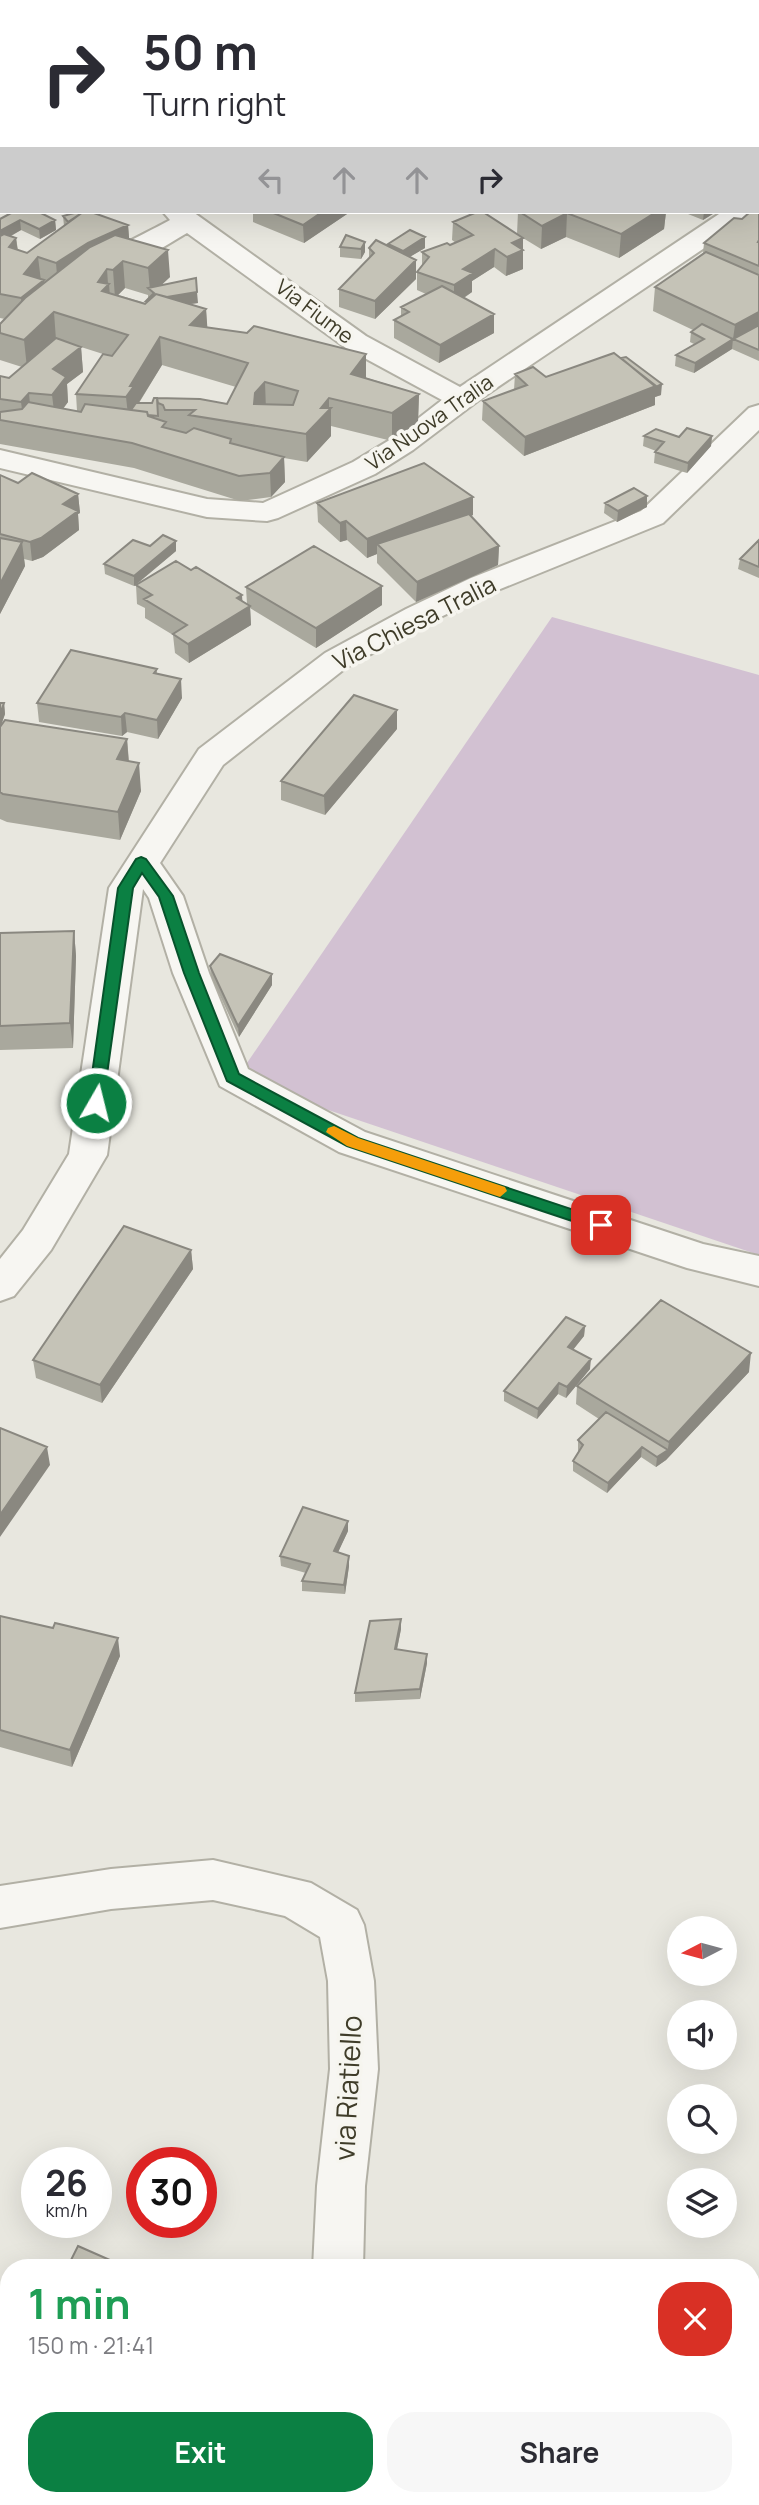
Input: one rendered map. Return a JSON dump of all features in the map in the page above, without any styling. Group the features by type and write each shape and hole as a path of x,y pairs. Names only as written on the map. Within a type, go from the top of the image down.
{"street":[{"name":"Via Nuova Tralia","path":"0,459 207,508 267,512 364,468 403,444 461,399 737,214"},
{"name":"Via Fiume","path":"181,217 226,246 356,342 461,399"},
{"path":"84,277 103,264 138,250 181,217"},
{"name":"Via Chiesa Tralia","path":"0,1286 37,1240 88,1155 125,888 211,757 336,660 417,616 482,585 652,517 759,414"},
{"path":"141,862 166,896 191,973 233,1077 352,1142 701,1258 759,1271"},
{"name":"via Riatiello","path":"0,1907 111,1889 213,1880 295,1898 341,1925 351,1981 354,2069 341,2186 338,2259"}],"shaded area":[{"path":"552,617 759,675 759,1255 236,1079"}],"building":[{"path":"9,214 43,214 55,220 39,229 20,220 0,231 0,219"},
{"path":"70,214 80,214 68,222 63,216"},
{"path":"80,214 97,214 128,225 88,243 56,263 38,257 24,274 44,280 21,298 0,294 0,236 4,234 16,238 9,247 27,253"},
{"path":"276,214 319,214 303,225"},
{"path":"472,214 486,214 523,238 512,243 523,250 507,257 495,249 463,269 473,273 454,285 417,272 429,257 422,252 447,243 450,245 473,235 453,222"},
{"path":"523,214 565,214 542,226"},
{"path":"570,214 653,214 621,234"},
{"path":"748,214 759,214 759,266 704,243 734,218 742,219"},
{"path":"410,230 425,237 403,251 388,244"},
{"path":"115,235 168,250 148,268 123,261 113,270 107,269 98,282 109,284 102,291 145,304 156,294 206,309 190,325 247,333 254,326 366,354 351,374 419,394 392,413 329,398 321,408 331,408 306,434 189,415 195,410 165,410 157,398 200,399 227,404 248,363 160,337 126,397 76,394 103,354 112,356 128,335 54,312 24,340 0,333 0,324 25,298 90,247","holes":["265,382 298,391 293,405 254,404 255,393"]},
{"path":"346,235 365,242 361,249 340,247"},
{"path":"376,240 416,260 375,301 339,289 374,253 369,248"},
{"path":"706,252 759,275 759,312 735,325 655,287"},
{"path":"196,278 197,292 167,297 156,294 146,301 154,293 148,288"},
{"path":"442,286 494,314 440,345 394,320 409,312 401,307"},
{"path":"702,324 733,339 695,363 676,355 704,339 691,332"},
{"path":"759,325 759,350 733,339"},
{"path":"56,338 81,347 53,369 66,377 52,395 29,393 21,402 0,399 0,376 9,378"},
{"path":"614,353 656,386 525,437 483,401 527,385 515,374 533,367 546,377"},
{"path":"626,357 662,384 656,387 621,358"},
{"path":"154,398 157,398 158,416 131,410 136,403 152,403"},
{"path":"28,402 81,412 85,404 147,412 148,416 166,422 162,427 186,433 194,428 231,439 230,443 284,457 270,473 239,476 132,443 0,420 0,412 22,409"},
{"path":"687,428 712,436 688,463 655,452 664,442 644,436 656,429 679,437"},
{"path":"424,463 473,497 367,539 346,521 340,523 317,503"},
{"path":"32,473 78,494 63,504 78,511 41,538 30,542 0,534 0,475 18,483"},
{"path":"634,488 647,496 618,511 605,503"},
{"path":"469,514 499,546 417,582 377,544"},
{"path":"163,535 176,541 134,576 104,564 133,540 150,546"},
{"path":"0,538 22,542 0,584"},
{"path":"759,540 759,567 740,559"},
{"path":"314,546 382,586 316,628 246,587"},
{"path":"176,561 191,570 196,567 242,595 237,598 250,606 188,644 173,634 187,625 144,599 152,595 136,585"},
{"path":"71,650 157,669 154,673 181,679 157,720 125,713 121,717 37,703"},
{"path":"354,695 397,710 324,796 281,781"},
{"path":"5,720 127,739 117,759 139,763 118,812 0,792 0,727"},
{"path":"74,931 70,1023 0,1026 0,933"},
{"path":"220,954 272,974 238,1026 210,966"},
{"path":"124,1226 191,1250 100,1385 33,1360"},
{"path":"661,1300 751,1353 669,1442 577,1386"},
{"path":"566,1317 585,1326 568,1347 591,1359 567,1387 559,1383 538,1409 504,1391"},
{"path":"606,1412 668,1450 657,1457 642,1447 608,1483 573,1461 583,1445 578,1440"},
{"path":"0,1428 47,1447 0,1515"},
{"path":"303,1507 348,1521 334,1551 349,1556 344,1585 302,1581 310,1564 280,1556"},
{"path":"0,1616 53,1628 55,1623 118,1638 70,1750 0,1730"},
{"path":"401,1619 395,1649 427,1654 420,1689 355,1693 370,1621"},
{"path":"78,2246 108,2259 72,2259"}],"slow traffic":[{"path":"334,1132 352,1142 500,1191"}],"route":[{"path":"96,1103 125,888 141,862 166,896 191,973 233,1077 352,1142 601,1225"}]}
